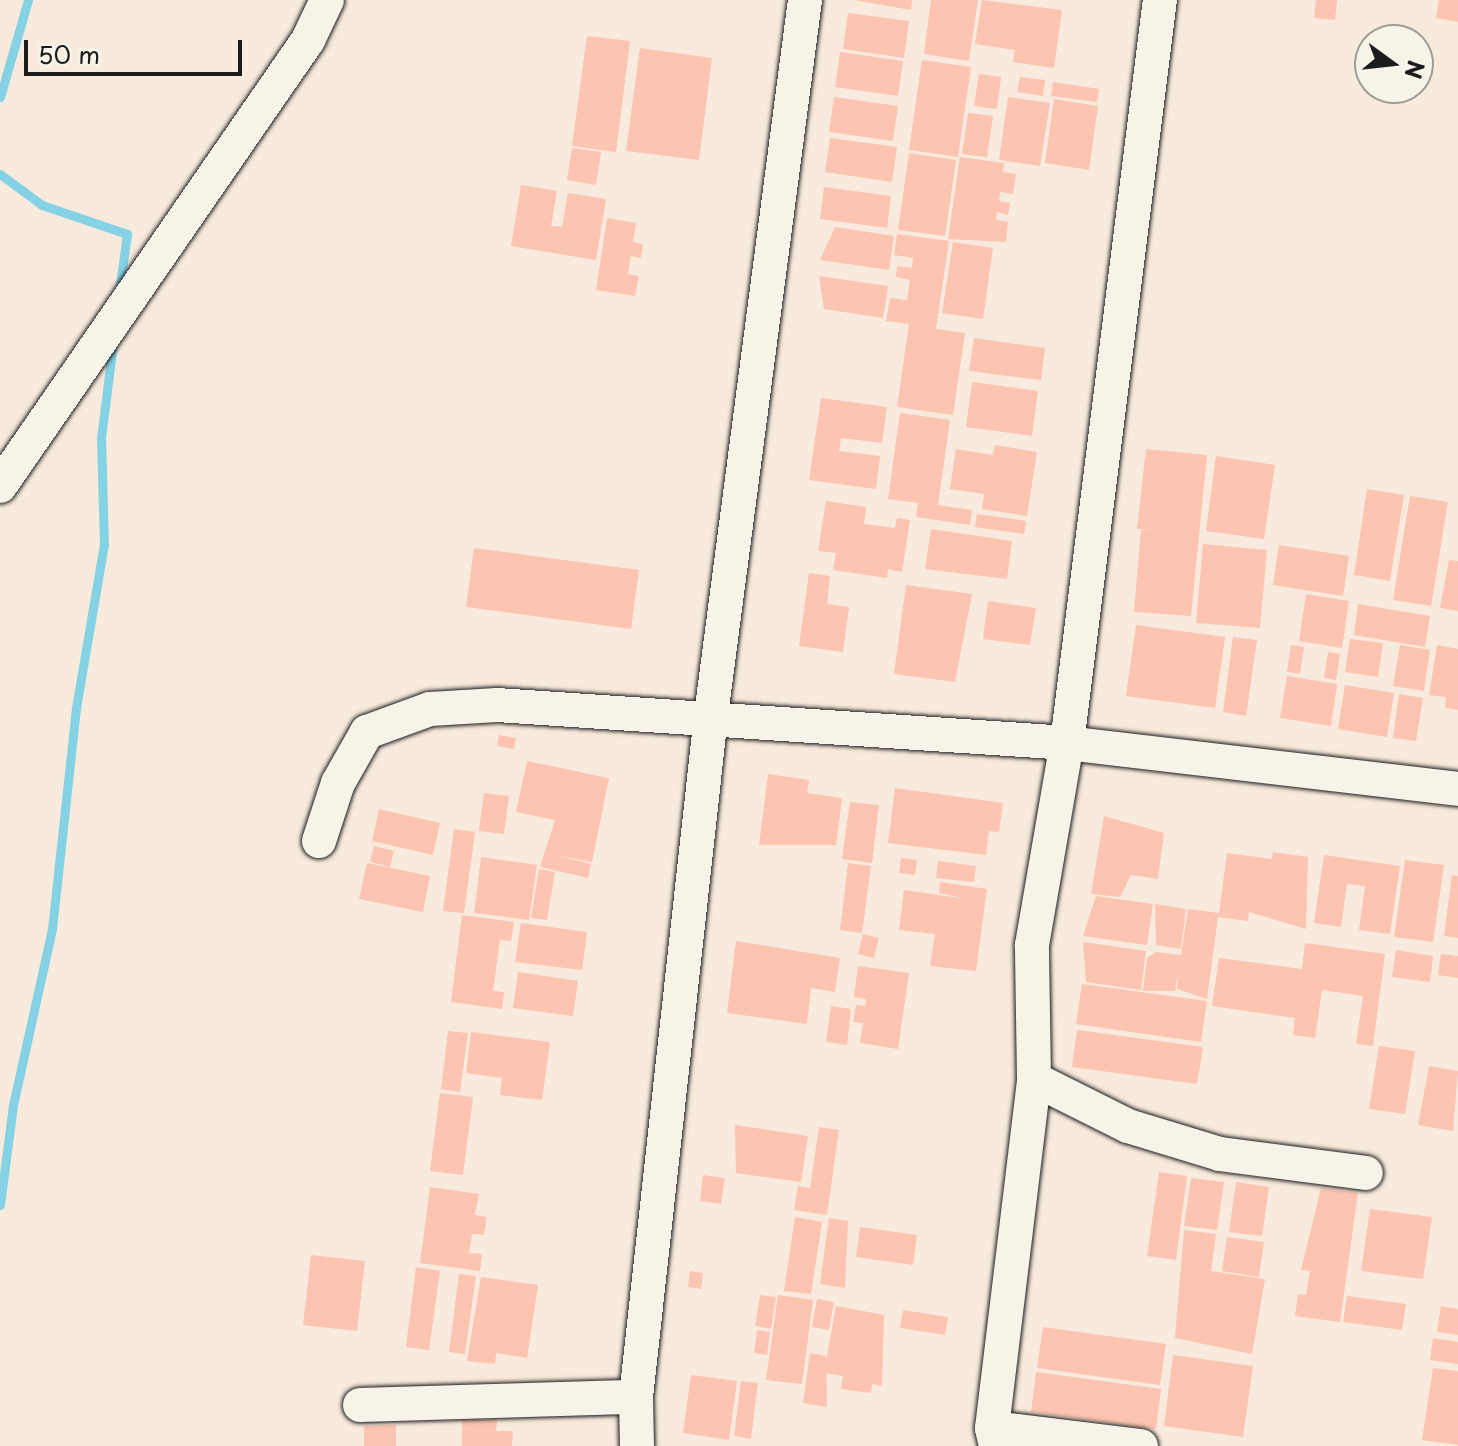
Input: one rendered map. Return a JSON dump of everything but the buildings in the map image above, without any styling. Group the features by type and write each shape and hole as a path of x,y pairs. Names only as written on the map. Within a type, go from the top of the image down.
{"street":[{"path":"0,486 308,40 327,0"},
{"path":"637,1446 636,1397 711,715 805,0"},
{"path":"1141,1446 994,1437 1034,1079 1032,945 1067,743 1160,0"},
{"path":"319,841 338,783 367,732 430,709 711,715 1067,743 1458,789"},
{"path":"1034,1079 1128,1126 1220,1154 1366,1173"},
{"path":"360,1405 636,1397"}],"waterway":[{"path":"0,97 28,0"},
{"path":"0,174 42,205 127,234 119,292"},
{"path":"0,1205 13,1105 52,929 76,708 104,545 101,438 113,343"}]}
